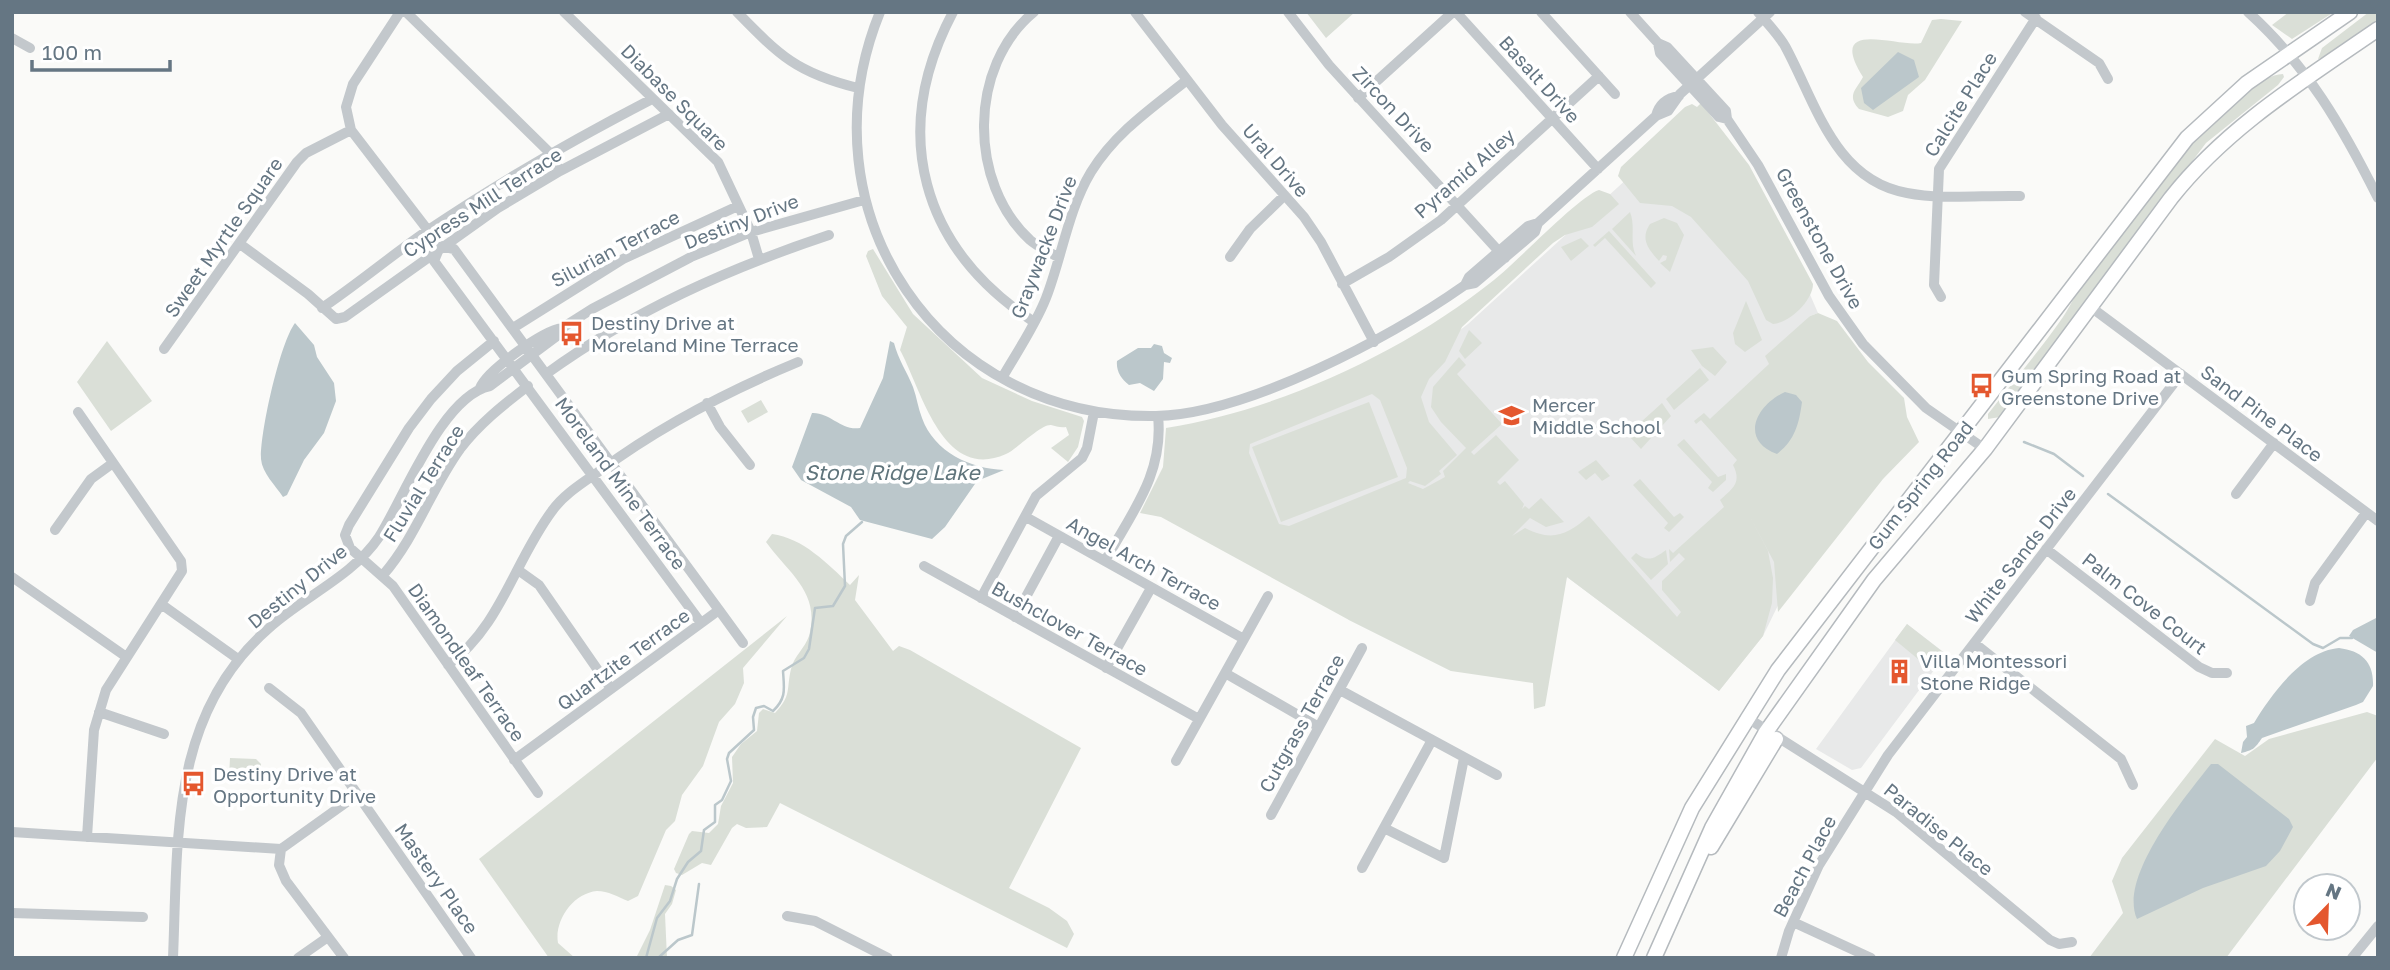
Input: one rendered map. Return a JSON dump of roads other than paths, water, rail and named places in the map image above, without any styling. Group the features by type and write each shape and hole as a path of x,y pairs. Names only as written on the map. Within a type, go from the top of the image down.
{"main road":[{"name":"Gum Spring Road","path":"1624,958 1680,833 1746,718 1806,632 1960,431 2187,138 2225,100 2350,12"},
{"name":"Gum Spring Road","path":"1654,958 1741,772 1771,735 1874,580 1985,449 2190,173 2232,133 2378,29"}],"street":[{"path":"400,12 353,84 346,107 351,130 440,246"},
{"path":"406,12 550,152 560,171"},
{"name":"Diabase Square","path":"564,12 718,162 751,232 759,259"},
{"path":"737,12 783,58 811,75 858,88"},
{"path":"880,12 858,88 856,140 864,200 886,258 917,306 947,338 1002,379 1055,402 1094,412 1158,416 1228,403 1374,342 1465,285 1469,277 1503,255 1528,226 1538,223 1656,116 1658,108 1670,97 1679,96 1764,14 1785,47 1833,141 1853,167 1892,190 2020,196"},
{"path":"953,12 934,53 919,126 923,165 932,201 945,233 983,284 1034,322"},
{"path":"1034,12 1004,46 992,74 987,99 985,153 992,180 1015,222 1030,240 1058,257"},
{"name":"Ural Drive","path":"1135,12 1187,80 1321,242 1374,342"},
{"name":"Zircon Drive","path":"1288,12 1358,97 1503,255"},
{"path":"1358,97 1454,12"},
{"name":"Basalt Drive","path":"1454,12 1598,169"},
{"path":"1541,12 1615,94"},
{"name":"Greenstone Drive","path":"1630,12 1658,43 1667,47 1694,82 1726,111 1727,119 1758,165 1829,296 1863,344 1901,386 1985,449"},
{"path":"2025,12 2099,63 2108,79"},
{"path":"2248,12 2291,55 2343,129 2378,198"},
{"name":"Calcite Place","path":"1941,298 1934,285 1937,175 1942,159 2036,18"},
{"path":"12,38 30,48"},
{"name":"Pyramid Alley","path":"1342,284 1389,257 1459,205 1600,76"},
{"name":"Graywacke Drive","path":"1002,379 1045,301 1058,257 1091,173 1112,144 1145,110 1187,80"},
{"name":"Cypress Mill Terrace","path":"322,308 427,230 550,152 652,99"},
{"name":"Cypress Mill Terrace","path":"240,244 308,294 336,319 345,317 440,246 560,171 669,114"},
{"name":"Sweet Myrtle Square","path":"164,349 297,162 306,153 351,130"},
{"path":"1230,257 1250,229 1284,196"},
{"name":"Destiny Drive","path":"173,958 180,806 190,755 209,707 238,659 284,615 361,558 379,536 433,439 461,405 480,388 484,379 557,336 562,328 638,284 751,232 864,200"},
{"name":"Silurian Terrace","path":"513,328 623,260 738,206"},
{"path":"546,374 615,327 678,294 759,259 829,235"},
{"name":"Moreland Mine Terrace","path":"701,623 434,261 440,246 454,249 719,611"},
{"name":"Sand Pine Place","path":"2092,308 2378,521"},
{"path":"361,558 347,545 347,530 409,428 452,376 494,341"},
{"path":"448,665 480,636 555,507 611,462 708,403 798,362"},
{"name":"White Sands Drive","path":"1864,792 1893,747 2181,374"},
{"name":"Fluvial Terrace","path":"383,575 402,550 461,449 485,420 528,386"},
{"path":"708,403 720,427 750,465"},
{"path":"78,412 181,561 182,571 125,656 106,690 99,712 92,754 87,837"},
{"path":"981,598 1044,486 1082,458 1087,448 1094,412"},
{"path":"1105,561 1152,477 1160,440 1158,416"},
{"path":"2236,494 2274,443"},
{"path":"55,530 91,479 113,463"},
{"path":"2310,601 2315,583 2366,513"},
{"name":"Angel Arch Terrace","path":"1026,517 1244,639"},
{"path":"1015,617 1059,536"},
{"name":"Palm Cove Court","path":"2046,549 2199,667 2212,673 2227,673"},
{"name":"Diamondleaf Terrace","path":"361,558 383,575 538,793"},
{"name":"Bushclover Terrace","path":"924,566 1199,719"},
{"path":"518,570 539,585 611,689"},
{"path":"12,577 125,656"},
{"path":"1106,668 1151,588"},
{"path":"1175,761 1268,596"},
{"path":"161,604 238,659"},
{"name":"Quartzite Terrace","path":"514,760 719,611 743,643"},
{"path":"1974,643 2121,760 2133,785"},
{"name":"Cutgrass Terrace","path":"1270,815 1363,648"},
{"path":"1225,673 1319,727"},
{"name":"Mastery Place","path":"269,688 300,713 471,958"},
{"path":"1340,690 1497,775"},
{"path":"99,712 164,734"},
{"name":"Paradise Place","path":"1746,718 1896,812 2039,933 2059,944 2072,942"},
{"path":"1362,868 1432,740"},
{"path":"1384,828 1444,858 1464,758"},
{"name":"Beach Place","path":"1781,958 1793,922 1819,865 1864,792"},
{"path":"12,832 281,849 358,794"},
{"path":"281,849 279,865 286,881 344,958"},
{"path":"12,913 143,918"},
{"path":"788,916 815,921 888,958"},
{"path":"1793,922 1871,958"},
{"path":"2352,958 2378,926"},
{"path":"298,958 328,937"}],"water":[{"path":"1898,52 1914,60 1919,77 1873,110 1864,103 1861,88"},
{"path":"295,323 314,345 317,357 334,383 336,401 324,433 304,460 287,495 283,497 264,469 261,459 267,409 277,368"},
{"name":"Stone Ridge Lake","path":"890,341 894,343 913,387 922,418 935,440 967,462 1004,470 977,481 945,527 932,539 860,520 851,507 801,480 792,467 812,413 824,415 847,427 860,428 883,378"},
{"path":"1154,344 1162,346 1164,353 1172,358 1170,363 1164,362 1163,379 1154,391 1140,383 1129,385 1117,368 1117,361 1138,348 1151,348"},
{"path":"1785,392 1796,395 1802,402 1795,431 1777,454 1765,448 1758,440 1756,423 1766,405"},
{"path":"2378,617 2378,653 2349,636 2353,630"},
{"path":"2339,648 2360,655 2369,664 2373,686 2363,702 2262,738 2254,748 2241,753 2247,737 2246,726 2254,723 2290,675 2313,657"},
{"path":"2211,764 2218,764 2289,819 2293,827 2280,851 2266,866 2203,888 2137,919 2134,902 2137,882 2145,860 2171,816"}],"waterway":[{"path":"2024,442 2054,454 2083,476"},
{"path":"2108,494 2313,644 2323,648 2340,638 2352,638"},
{"path":"646,958 657,918 670,901 677,879 688,862 701,851 704,830 715,822 715,805 722,800 731,781 727,759 729,753 754,730 753,717 756,708 764,706 773,711 781,702 784,692 783,671 804,658 809,649 815,608 833,606 845,586 843,544 846,536 862,522"},
{"path":"658,958 678,940 692,935 699,884"}],"place":[{"name":"Destiny Drive at Moreland Mine Terrace","path":"571,333"},
{"name":"Gum Spring Road at Greenstone Drive","path":"1981,386"},
{"name":"Mercer Middle School","path":"1512,415"},
{"name":"Villa Montessori Stone Ridge","path":"1900,671"},
{"name":"Destiny Drive at Opportunity Drive","path":"193,784"}]}
